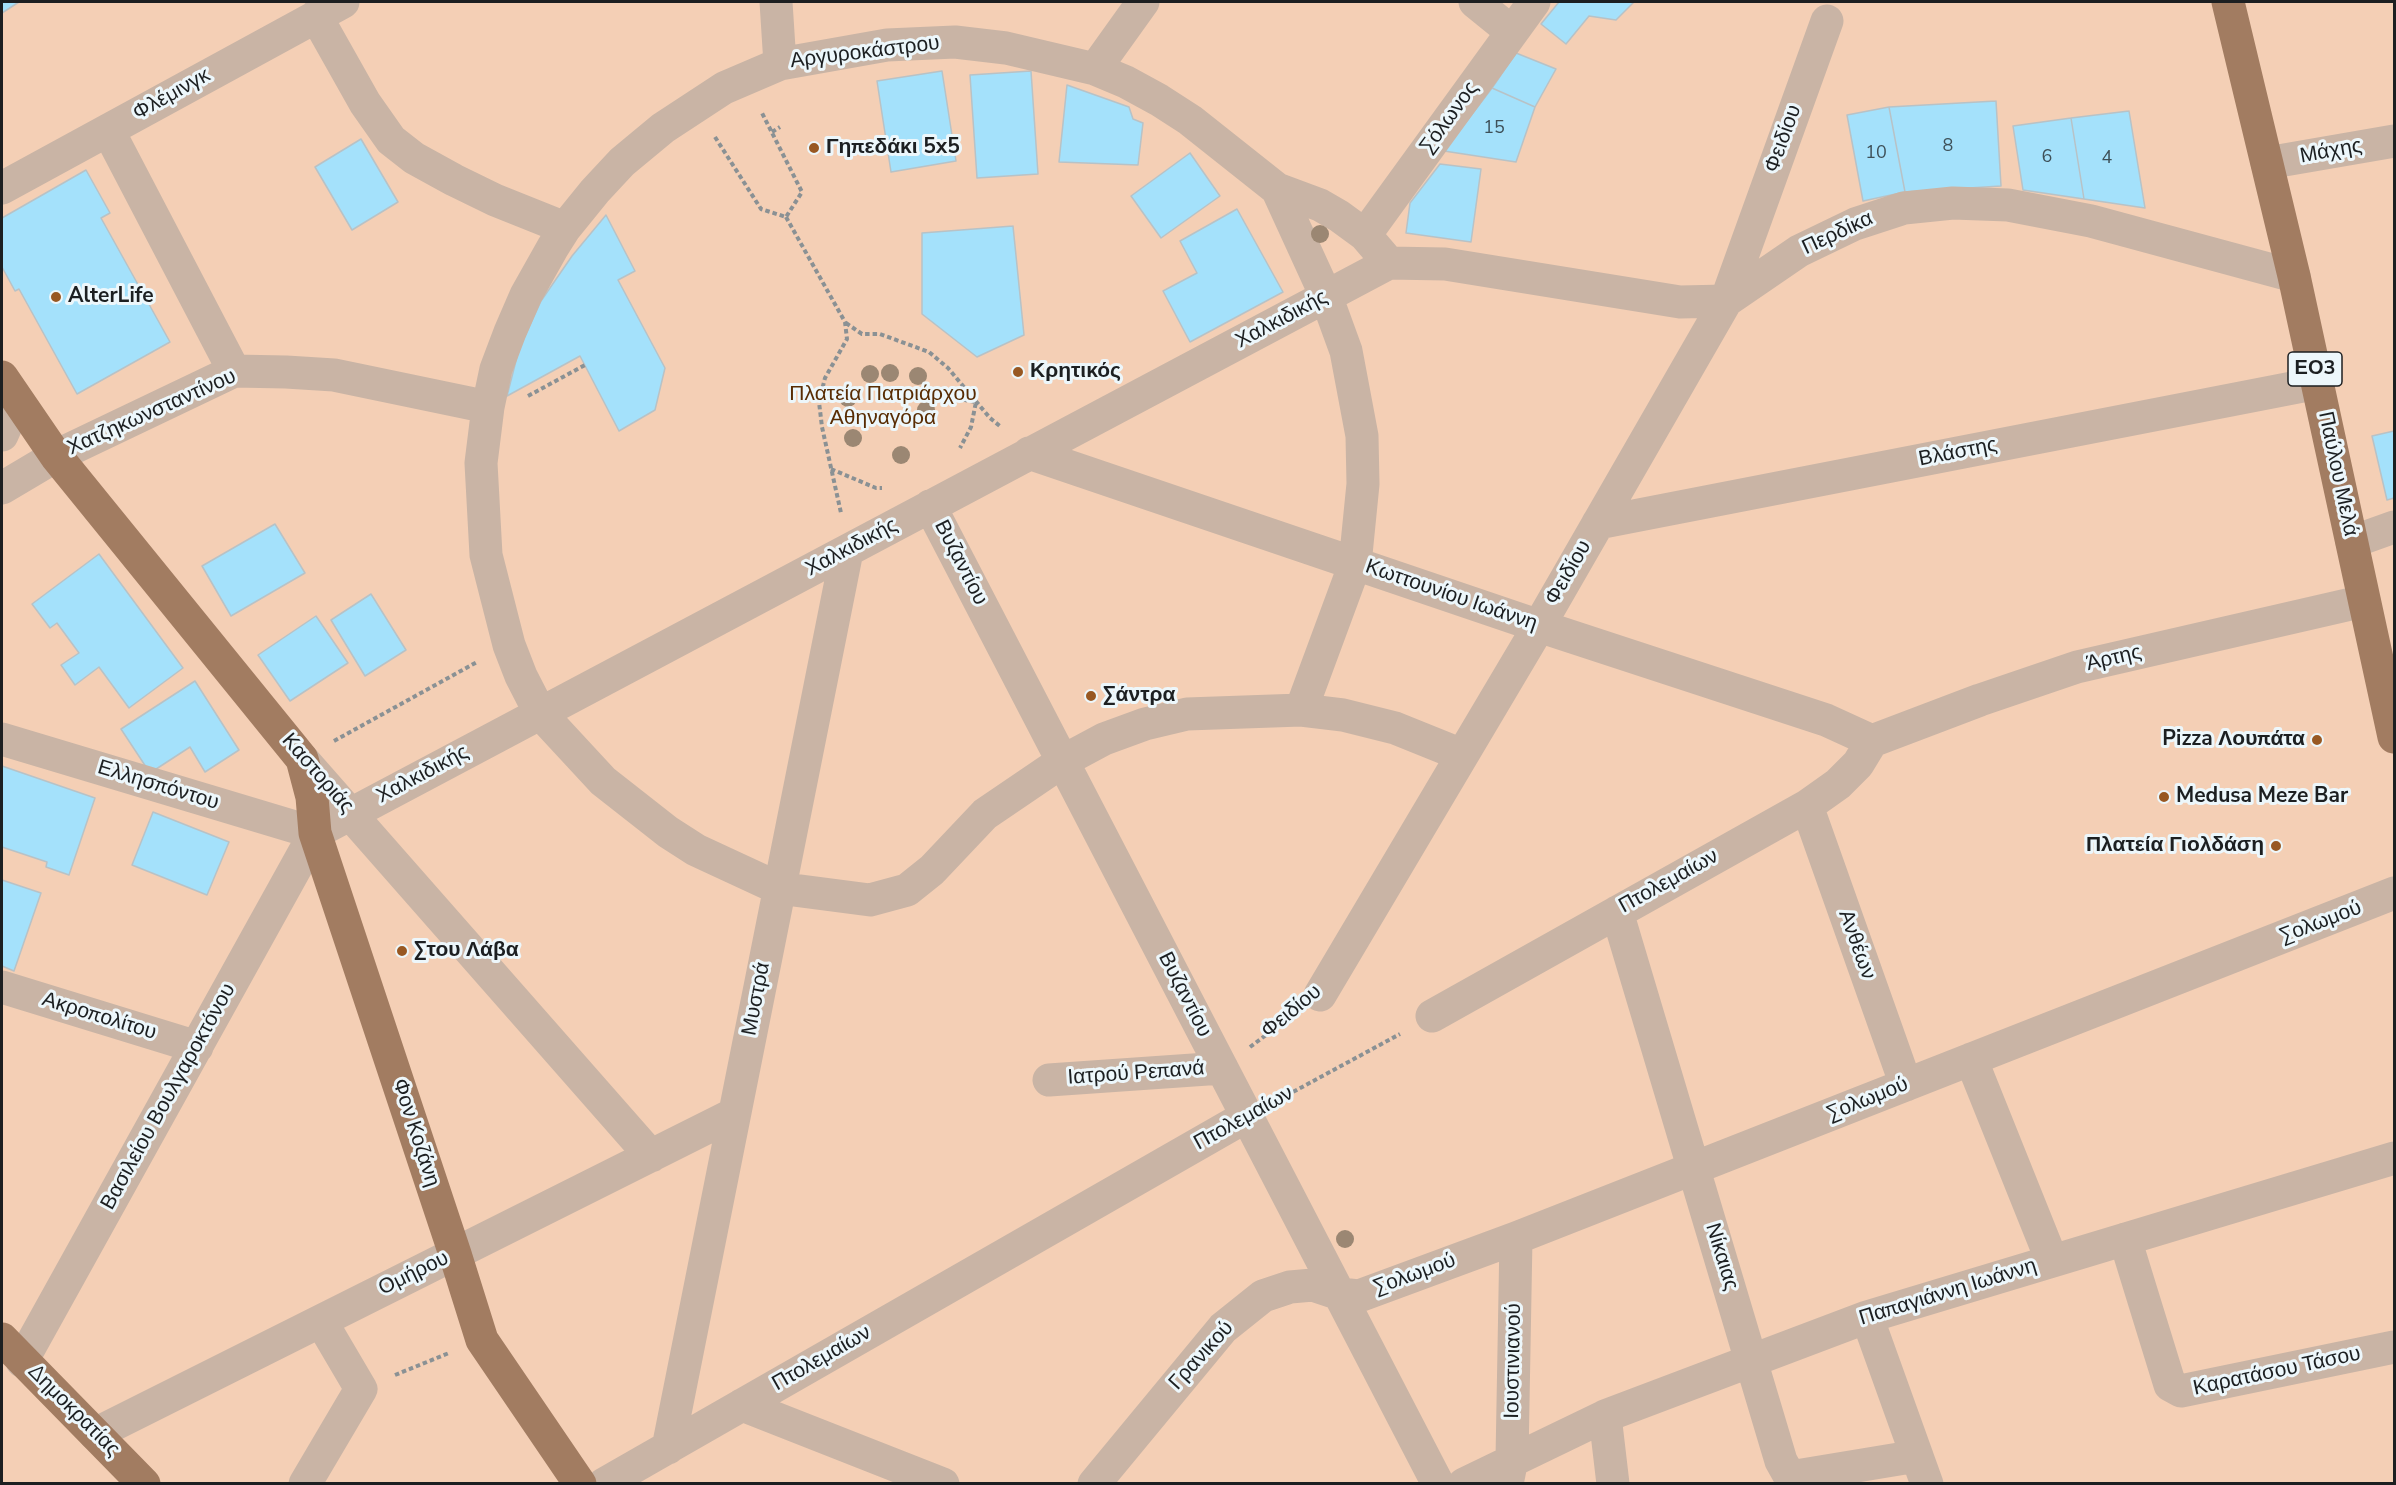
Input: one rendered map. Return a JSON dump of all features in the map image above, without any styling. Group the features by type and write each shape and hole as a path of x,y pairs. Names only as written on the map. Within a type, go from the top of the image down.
{"main road":[{"name":"Παύλου Μελά","path":"2228,2 2294,276 2394,737"},
{"name":"Καστοριάς","path":"9,389 56,456 302,759"},
{"name":"Φον Κοζάνη","path":"302,759 312,797 315,833 482,1340 580,1484"},
{"name":"Δημοκρατίας","path":"12,1350 144,1484"}],"street":[{"path":"776,2 780,64"},
{"path":"1095,69 1143,2"},
{"path":"1475,2 1512,32"},
{"name":"Σόλωνος","path":"1365,236 1534,2"},
{"path":"330,9 365,103 391,140 414,158 454,180 495,200 565,228"},
{"name":"Φλέμινγκ","path":"2,189 330,9"},
{"name":"Φειδίου","path":"1320,995 1539,626 1726,301 1827,21"},
{"name":"Αργυροκάστρου","path":"1389,263 1365,236 1340,216 1276,189 1190,120 1126,82 1095,69 1006,48 955,42 887,45 780,64 744,78 695,106 663,128 622,162 565,228 526,295 496,369 488,407 481,463 485,545 509,645 521,676 540,713 603,781 668,832 696,850 778,888 870,900 907,890 933,870 950,849 985,814 1063,761 1104,739 1145,724 1187,714 1301,710 1343,715 1395,728 1462,755"},
{"path":"108,130 234,371"},
{"name":"Μάχης","path":"2267,163 2394,141"},
{"name":"Αργυροκάστρου","path":"1276,189 1326,296 1346,351 1362,436 1364,484 1354,564 1301,710"},
{"name":"Περδίκα","path":"1726,301 1799,251 1855,224 1904,208 1953,202 2008,205 2091,221 2294,276"},
{"path":"1389,263 1445,264 1680,302 1726,301"},
{"name":"Χαλκιδικής","path":"315,833 1389,263"},
{"name":"Χατζηκωνσταντίνου","path":"2,488 56,456 234,371 334,375 488,407"},
{"name":"Βλάστης","path":"1598,523 2318,383"},
{"path":"2,435 9,389"},
{"name":"Κωττουνίου Ιωάννη","path":"1029,453 1539,626 1826,720 1872,741"},
{"name":"Βυζαντίου","path":"930,506 1438,1484"},
{"path":"2352,542 2394,527"},
{"name":"Μυστρά","path":"668,1448 847,550"},
{"name":"Άρτης","path":"1872,741 1980,700 2077,667 2364,601"},
{"name":"Ελλησπόντου","path":"2,739 315,833"},
{"name":"Πτολεμαίων","path":"1432,1016 1807,806 1839,784 1858,764 1872,741"},
{"name":"Καστοριάς","path":"302,759 651,1156"},
{"name":"Ανθέων","path":"1807,806 1906,1085"},
{"name":"Βασιλείου Βουλγαροκτόνου","path":"12,1350 197,1047 315,833"},
{"name":"Σολωμού","path":"1340,1294 1359,1296 1516,1238 2394,893"},
{"name":"Νίκαιας","path":"1617,912 1781,1461 1790,1478 1922,1470"},
{"name":"Ακροπολίτου","path":"2,987 197,1047"},
{"path":"1971,1059 2052,1261"},
{"name":"Ιατρού Ρεπανά","path":"1049,1080 1222,1068"},
{"name":"Ομήρου","path":"95,1434 734,1114"},
{"name":"Πτολεμαίων","path":"604,1484 1248,1116"},
{"name":"Παπαγιάννη Ιωάννη","path":"1464,1484 1509,1471 1605,1416 1867,1317 2394,1158"},
{"name":"Ιουστινιανού","path":"1509,1471 1516,1238"},
{"name":"Καρατάσου Τάσου","path":"2125,1239 2170,1385 2181,1391 2394,1347"},
{"name":"Γρανικού","path":"1094,1484 1223,1328 1263,1296 1290,1287 1313,1285 1340,1294"},
{"path":"1867,1317 1922,1470"},
{"path":"305,1484 361,1389 321,1321"},
{"path":"742,1405 943,1484"},
{"path":"1605,1416 1613,1484"}],"path":[{"path":"744,78 802,192 786,217"},
{"path":"695,106 761,209 786,217 845,322 847,339 825,378 819,402 822,427 844,524 847,550"},
{"path":"772,132 780,127"},
{"path":"845,322 862,333 880,334 928,352 948,368 990,418 1029,453"},
{"path":"488,407 506,408 585,365"},
{"path":"948,397 976,402"},
{"path":"954,455 971,427 976,402"},
{"path":"831,469 876,488 885,488"},
{"path":"302,759 509,645"},
{"name":"Φειδίου","path":"1222,1068 1320,995"},
{"name":"Πτολεμαίων","path":"1248,1116 1432,1016"},
{"path":"361,1389 482,1340"}],"green space":[{"name":"Πλατεία Πατριάρχου Αθηναγόρα","path":"2,2 2394,2 2394,1483 2,1484"}],"building":[{"path":"2,2 19,2 2,13"},
{"path":"1559,2 1634,2 1616,20 1589,16 1566,44 1541,24"},
{"path":"1516,53 1556,69 1535,107 1492,88"},
{"path":"942,71 956,161 891,172 877,81"},
{"path":"1031,71 1038,174 977,178 970,75"},
{"path":"1067,85 1129,107 1133,119 1143,123 1138,165 1059,162"},
{"path":"1492,88 1535,107 1516,162 1444,151"},
{"path":"1996,101 2001,186 1905,192 1889,107"},
{"path":"1889,107 1905,192 1863,201 1847,115"},
{"path":"2129,111 2145,208 2084,199 2071,118"},
{"path":"2071,118 2084,199 2023,190 2013,126"},
{"path":"361,139 398,202 352,230 315,167"},
{"path":"1190,153 1220,196 1161,238 1131,196"},
{"path":"1440,164 1481,169 1471,242 1406,233 1410,203"},
{"path":"86,170 110,213 101,218 170,342 77,394 19,289 15,291 2,267 2,218"},
{"path":"1237,209 1283,292 1190,342 1163,291 1197,273 1180,241"},
{"path":"606,215 635,271 618,280 665,368 655,410 619,431 580,356 507,396 519,349 541,301 572,256"},
{"path":"1013,226 1024,335 977,357 922,314 922,233"},
{"path":"2394,431 2394,498 2387,500 2372,436"},
{"path":"275,524 305,573 231,616 202,566"},
{"path":"99,554 183,668 129,708 99,667 75,685 61,665 79,653 57,623 50,628 32,604"},
{"path":"371,594 406,650 365,676 331,620"},
{"path":"316,616 348,663 290,701 258,655"},
{"path":"195,681 239,750 205,772 190,747 150,773 121,729"},
{"path":"2,766 95,798 69,875 46,867 47,862 2,847"},
{"path":"153,812 229,842 207,895 132,865"},
{"path":"2,880 41,893 14,971 2,966"}],"place":[{"name":"Γηπεδάκι 5x5","path":"814,148"},
{"name":"AlterLife","path":"56,297"},
{"name":"Κρητικός","path":"1018,372"},
{"name":"Σάντρα","path":"1091,696"},
{"name":"Pizza Λουπάτα","path":"2317,740"},
{"name":"Medusa Meze Bar","path":"2164,797"},
{"name":"Πλατεία Γιολδάση","path":"2276,846"},
{"name":"Στου Λάβα","path":"402,951"}]}
